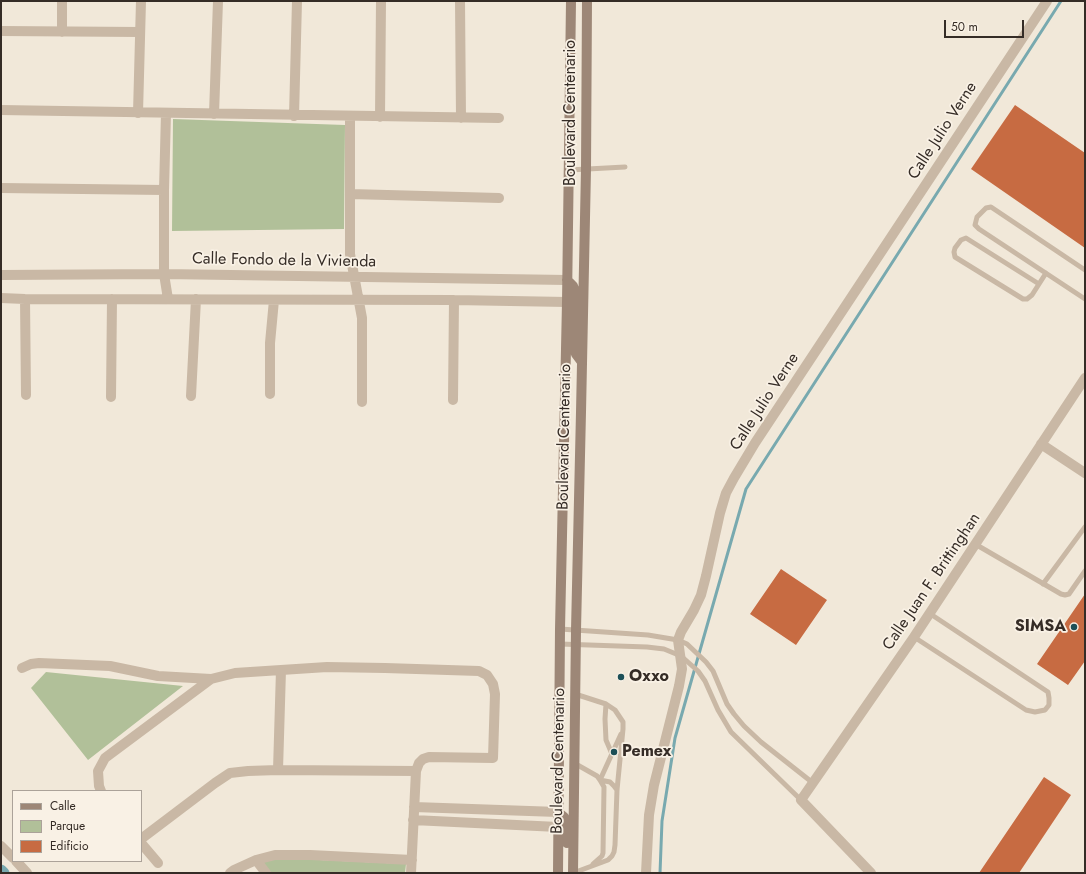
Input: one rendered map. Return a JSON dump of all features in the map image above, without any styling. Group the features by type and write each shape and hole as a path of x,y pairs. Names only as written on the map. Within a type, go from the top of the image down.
{"main road":[{"name":"Boulevard Centenario","path":"558,873 560,629 567,302 571,1"},
{"name":"Boulevard Centenario","path":"574,873 575,694 586,169 587,1"},
{"path":"567,280 573,286 575,291 575,351 582,362"},
{"path":"564,412 581,412"},
{"path":"558,812 564,817 566,823 569,873"}],"street":[{"path":"62,1 62,32"},
{"path":"138,113 141,1"},
{"path":"214,114 218,1"},
{"path":"294,116 296,1"},
{"path":"380,117 381,1"},
{"path":"460,1 461,118"},
{"name":"Calle Julio Verne","path":"678,640 701,595 720,512 726,493 734,478 755,443 1047,1"},
{"path":"1,31 140,32"},
{"path":"1,110 350,117 498,118"},
{"path":"166,113 164,274 168,299"},
{"path":"350,117 350,254 362,318 362,402"},
{"path":"1,188 164,190"},
{"path":"350,194 499,198"},
{"name":"Calle Fondo de la Vivienda","path":"1,275 164,274 567,280"},
{"path":"1,298 454,300 567,302"},
{"path":"25,299 26,395"},
{"path":"111,397 112,299"},
{"path":"191,396 196,299"},
{"path":"270,394 270,343 274,300"},
{"path":"454,300 454,400"},
{"name":"Calle Juan F. Brittinghan","path":"801,800 914,637 1085,378"},
{"path":"1041,444 1085,473"},
{"path":"646,873 649,815 654,785 685,659 678,640"},
{"path":"22,668 31,664 39,663 110,666 158,676 210,679 235,673 327,667 479,671 487,675 493,684 495,694 493,758 429,758 423,759 419,763 416,771 411,873"},
{"path":"278,770 281,670"},
{"path":"101,790 98,771 104,758 210,679"},
{"path":"142,837 230,773 278,770 416,771"},
{"path":"801,800 871,873"},
{"path":"414,807 558,812"},
{"path":"413,820 558,827"},
{"path":"142,844 158,863"},
{"path":"1,846 12,857"},
{"path":"230,873 256,860 275,855 310,855 412,860"},
{"path":"256,860 266,873"},
{"path":"17,862 27,873"}],"lane":[{"path":"569,170 625,167"},
{"path":"1085,270 991,206 986,208 978,217 975,225 979,229 1085,299"},
{"path":"1039,284 966,238 961,240 955,248 955,257 1023,299 1027,299 1032,295 1039,284 1046,273"},
{"path":"1043,584 1085,527"},
{"path":"975,544 1043,584 1065,595 1069,594 1085,571"},
{"path":"914,637 1026,710 1035,712 1044,710 1049,706 1048,692 929,613"},
{"path":"560,629 648,635 678,640 687,644 706,662 713,671 727,704 744,726 761,742 813,783"},
{"path":"560,644 647,646 664,649 685,659 698,671 705,681 730,732 801,800"},
{"path":"574,873 608,860 614,852 616,845 617,790 623,729 623,722 615,710 606,704 575,694"},
{"path":"606,704 606,740 612,754"},
{"path":"600,780 623,729"},
{"path":"574,763 597,776 604,787 603,853 602,856 591,866"},
{"path":"600,780 610,782 617,790"}],"green space":[{"path":"173,119 345,125 344,229 172,231"},
{"path":"46,672 183,686 88,760 31,688"},
{"path":"276,858 406,864 405,873 271,873 262,861"}],"building":[{"path":"1015,105 1085,153 1085,248 971,169"},
{"path":"781,569 827,600 796,645 750,614"},
{"name":"SIMSA","path":"1085,594 1085,661 1068,685 1037,664"},
{"path":"1044,777 1071,795 1019,873 979,873"}],"waterway":[{"path":"660,873 662,821 675,738 746,489 1061,1"},
{"path":"1,870 4,873"}],"place":[{"name":"SIMSA","path":"1074,627"},
{"name":"Oxxo","path":"621,677"},
{"name":"Pemex","path":"614,752"}]}
